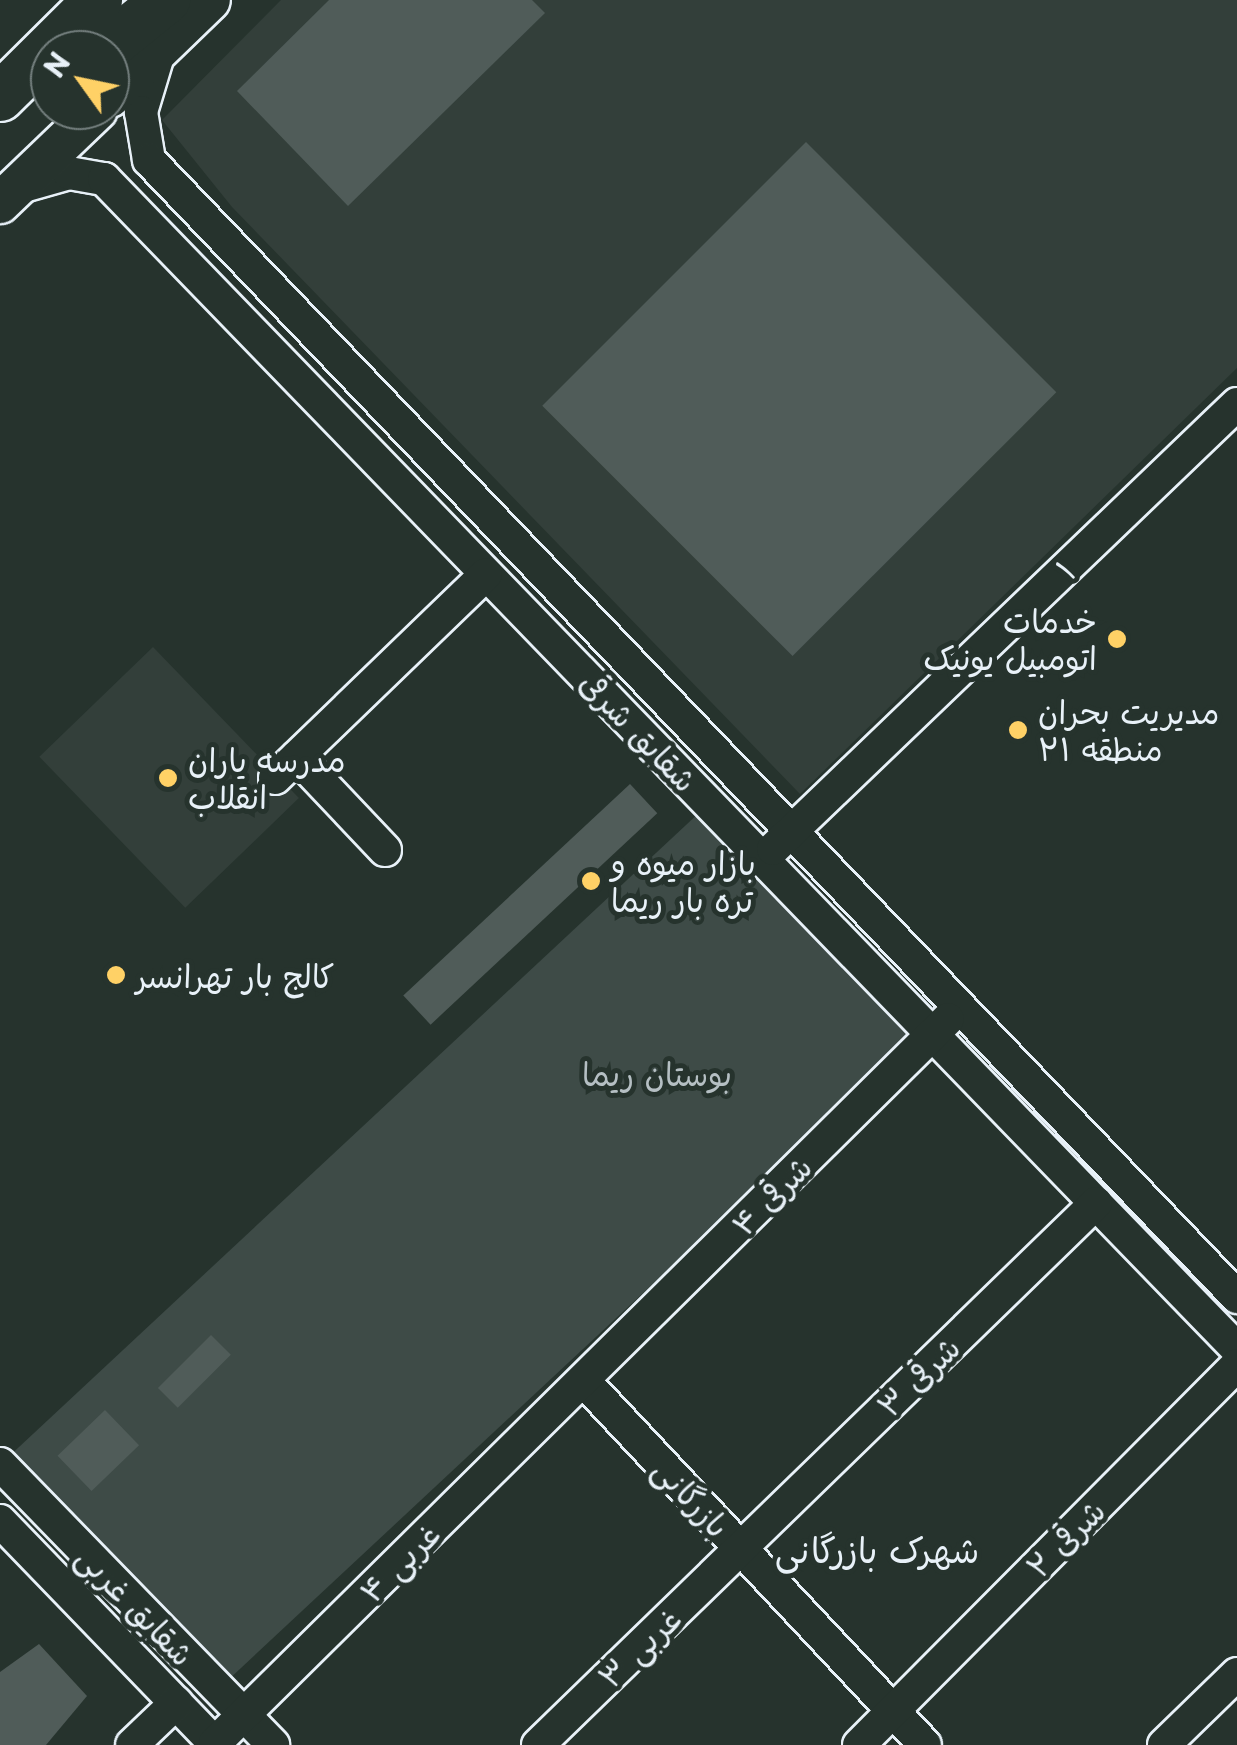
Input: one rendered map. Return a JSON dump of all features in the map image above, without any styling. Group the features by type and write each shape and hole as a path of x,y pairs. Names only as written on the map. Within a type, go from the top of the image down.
{"highway":[{"path":"0,96 98,0"},
{"path":"129,30 166,0"},
{"path":"0,134 30,110"}],"main road":[{"path":"130,78 210,0"},
{"path":"8,196 76,130"}],"street":[{"name":"شقایق شرقی","path":"160,49 141,112 148,160 788,833 1237,1297"},
{"name":"شقایق شرقی","path":"8,196 68,173 104,179 1237,1348"},
{"name":"۱","path":"764,860 1237,404"},
{"path":"385,850 286,768 486,574"},
{"name":"۴ شرقی","path":"583,1380 958,1009"},
{"name":"۳ شرقی","path":"741,1548 1096,1204"},
{"name":"۲ شرقی","path":"859,1745 1237,1364"},
{"name":"بازرگانی","path":"583,1380 925,1745"},
{"name":"۴ غربی","path":"216,1744 583,1380"},
{"name":"شقایق غربی","path":"0,1464 273,1745"},
{"name":"شقایق غربی","path":"0,1520 216,1744"},
{"name":"۳ غربی","path":"538,1745 741,1548"},
{"path":"1164,1745 1237,1674"},
{"path":"132,1745 176,1703"}],"shaded area":[{"path":"281,0 1237,0 1237,368 800,794 232,207 162,120"},
{"name":"مدرسه یاران انقلاب","path":"153,647 299,798 185,908 39,757"}],"green space":[{"name":"بوستان ریما","path":"701,811 914,1040 210,1697 0,1471 0,1465"}],"building":[{"path":"329,0 532,0 545,13 348,206 237,91"},
{"path":"806,142 1056,392 793,656 542,406"},
{"path":"630,784 657,813 431,1025 403,995"},
{"path":"211,1335 231,1355 178,1408 158,1388"},
{"path":"105,1410 139,1445 92,1491 58,1456"},
{"path":"39,1644 87,1696 46,1745 0,1745 0,1672"}],"place":[{"name":"خدمات اتومبیل یونیک","path":"1117,639"},
{"name":"مدیریت بحران منطقه ۲۱","path":"1018,730"},
{"name":"مدرسه یاران انقلاب","path":"168,778"},
{"name":"بازار میوه و تره بار ریما","path":"591,881"},
{"name":"کالج بار تهرانسر","path":"116,975"}],"district":[{"name":"شهرک بازرگانی","path":"877,1549"}]}
